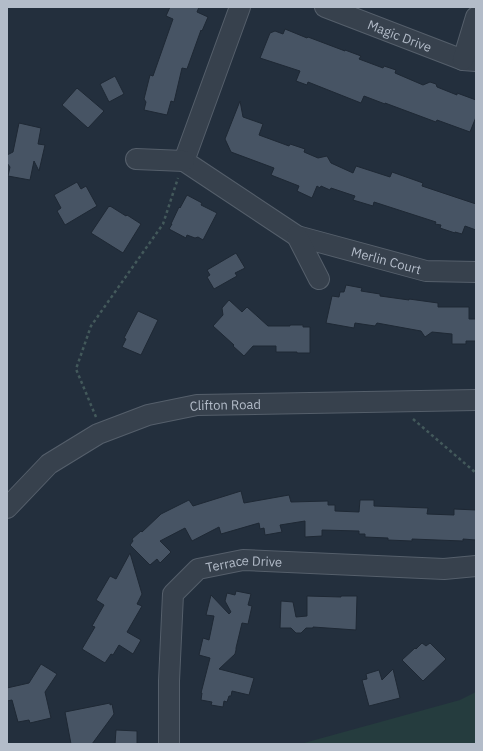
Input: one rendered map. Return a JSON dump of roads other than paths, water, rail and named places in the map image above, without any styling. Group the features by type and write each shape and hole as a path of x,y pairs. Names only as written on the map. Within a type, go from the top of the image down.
{"street":[{"path":"184,162 240,7"},
{"name":"Magic Drive","path":"325,7 470,61"},
{"path":"470,61 476,17"},
{"name":"Merlin Court","path":"136,158 184,162 298,236 426,271 476,272"},
{"path":"298,236 319,279"},
{"name":"Clifton Road","path":"7,508 49,464 98,434 148,415 197,405 476,400"},
{"name":"Terrace Drive","path":"169,744 169,681 173,594 198,569 243,560 444,569 476,566"}]}
